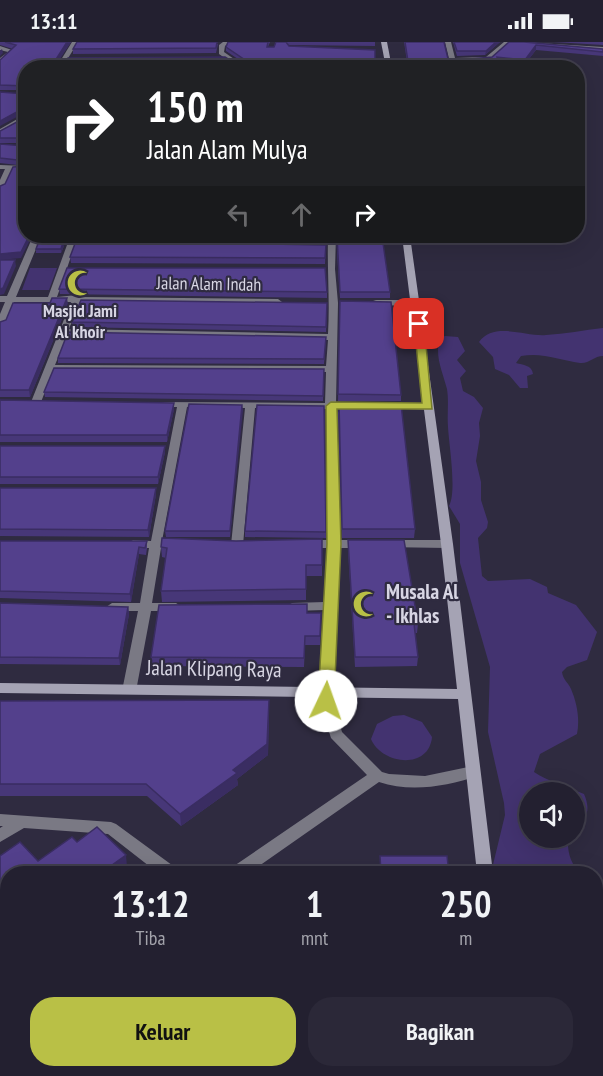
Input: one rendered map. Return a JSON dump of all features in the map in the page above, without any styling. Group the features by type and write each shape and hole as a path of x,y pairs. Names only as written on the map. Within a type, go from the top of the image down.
{"main road":[{"path":"384,42 387,60"},
{"path":"407,243 417,303 428,407 447,544 484,866"},
{"name":"Jalan Klipang Raya","path":"0,688 463,694"}],"street":[{"path":"65,58 75,42"},
{"path":"227,42 221,46 221,52 229,60"},
{"path":"448,42 454,60 488,59 507,42"},
{"path":"524,42 603,49"},
{"path":"0,48 11,50 0,61"},
{"path":"215,57 226,57"},
{"path":"65,58 77,58"},
{"path":"0,132 18,121"},
{"path":"0,167 18,168"},
{"path":"0,188 10,168"},
{"path":"0,326 5,298 33,243"},
{"path":"52,298 71,243"},
{"path":"288,243 297,245"},
{"path":"331,243 334,303 330,369 334,544 326,701 336,734 377,776 402,783 431,781 473,772"},
{"path":"320,246 331,246"},
{"path":"63,268 75,268"},
{"path":"320,270 331,270"},
{"name":"Jalan Alam Indah","path":"5,298 287,302"},
{"path":"37,402 76,298"},
{"path":"370,303 417,303"},
{"path":"64,332 331,337"},
{"path":"50,368 330,369"},
{"path":"142,404 353,406"},
{"path":"129,691 147,608 154,544 167,489 172,447 183,404"},
{"path":"237,545 250,405"},
{"path":"374,406 428,407"},
{"path":"158,447 172,447"},
{"path":"152,489 167,489"},
{"path":"118,544 190,545"},
{"path":"291,544 447,544"},
{"path":"102,606 193,607"},
{"path":"273,607 330,606"},
{"path":"247,866 377,776"},
{"path":"0,820 111,828 161,866"},
{"path":"0,836 21,822"}],"shaded area":[{"path":"30,268 57,268 49,290 22,290"},
{"path":"603,328 603,356 586,362 580,363 544,356 521,356 516,363 529,367 533,374 527,376 528,388 520,388 509,375 495,369 493,357 479,342 493,332 511,331 546,335"},
{"path":"445,336 458,337 465,351 457,360 466,371 460,378 463,391 474,397 483,408 479,423 480,436 476,461 481,482 481,500 488,522 487,528 478,538 482,576 488,581 530,579 547,587 548,593 576,605 597,632 587,660 567,667 562,672 576,705 577,734 540,754 534,772 554,782 519,782 519,848 568,848 575,866 493,866 505,815 488,732 490,667 460,563 460,524 449,506 452,479 448,394 440,364 438,344 440,338"},
{"path":"404,715 422,722 432,737 429,748 423,755 414,759 404,760 385,754 371,739 377,724 393,716"},
{"path":"585,798 587,805 585,817"}],"building":[{"path":"5,42 67,42 56,60 18,60 18,86 0,85 0,60 16,45"},
{"path":"77,42 217,42 216,48 73,49"},
{"path":"228,42 268,42 267,47 274,47 276,42 286,42 289,46 375,50 375,60 245,60 226,47"},
{"path":"405,42 444,42 448,60 408,60"},
{"path":"454,42 496,42 486,51 457,51"},
{"path":"509,42 603,49 603,52 536,45 525,60 497,57 498,60 459,60 492,57"},
{"path":"225,57 230,60 66,60 68,58"},
{"path":"0,92 18,93 18,111 0,121"},
{"path":"18,121 18,138 0,138 0,131"},
{"path":"0,144 18,145 18,160 0,158"},
{"path":"13,167 18,167 18,243 26,243 21,252 0,254 0,186 5,184"},
{"path":"38,243 63,243 61,249 36,249"},
{"path":"75,243 326,245 325,258 70,257"},
{"path":"337,243 383,243 390,292 340,292"},
{"path":"0,260 15,260 3,288 0,289"},
{"path":"67,268 325,268 327,292 59,289"},
{"path":"52,298 67,298 29,390 0,390 0,322 6,320 13,303 50,303"},
{"path":"81,300 327,303 326,327 72,322"},
{"path":"340,301 391,302 401,395 338,394"},
{"path":"68,332 326,337 324,359 58,358"},
{"path":"54,368 324,369 323,396 44,392"},
{"path":"0,400 174,403 167,435 0,435"},
{"path":"339,403 401,404 415,529 342,529"},
{"path":"189,404 242,405 230,531 165,531"},
{"path":"257,405 324,406 326,532 245,531"},
{"path":"0,446 165,446 158,477 0,477"},
{"path":"0,488 156,488 148,530 0,529"},
{"path":"162,538 236,541 322,539 322,565 306,565 306,589 161,591 167,548 161,547"},
{"path":"348,540 404,540 418,624 414,624 418,657 355,657"},
{"path":"0,541 147,541 145,548 139,547 130,594 0,591"},
{"path":"0,603 128,607 119,658 0,657"},
{"path":"307,604 307,613 321,613 320,636 305,636 304,658 151,657 159,605"},
{"path":"269,700 267,744 233,770 237,773 180,814 146,784 0,784 0,701"},
{"path":"97,827 126,855 111,866 0,866 0,856 20,842 38,861 72,837 77,842"},
{"path":"380,856 447,856 448,866 381,866"}],"place":[{"name":"Masjid Jami Al khoir","path":"80,283"},
{"name":"Musala Al - Ikhlas","path":"366,604"}],"route":[{"path":"326,701 334,544 331,406 428,407 419,324"}]}
